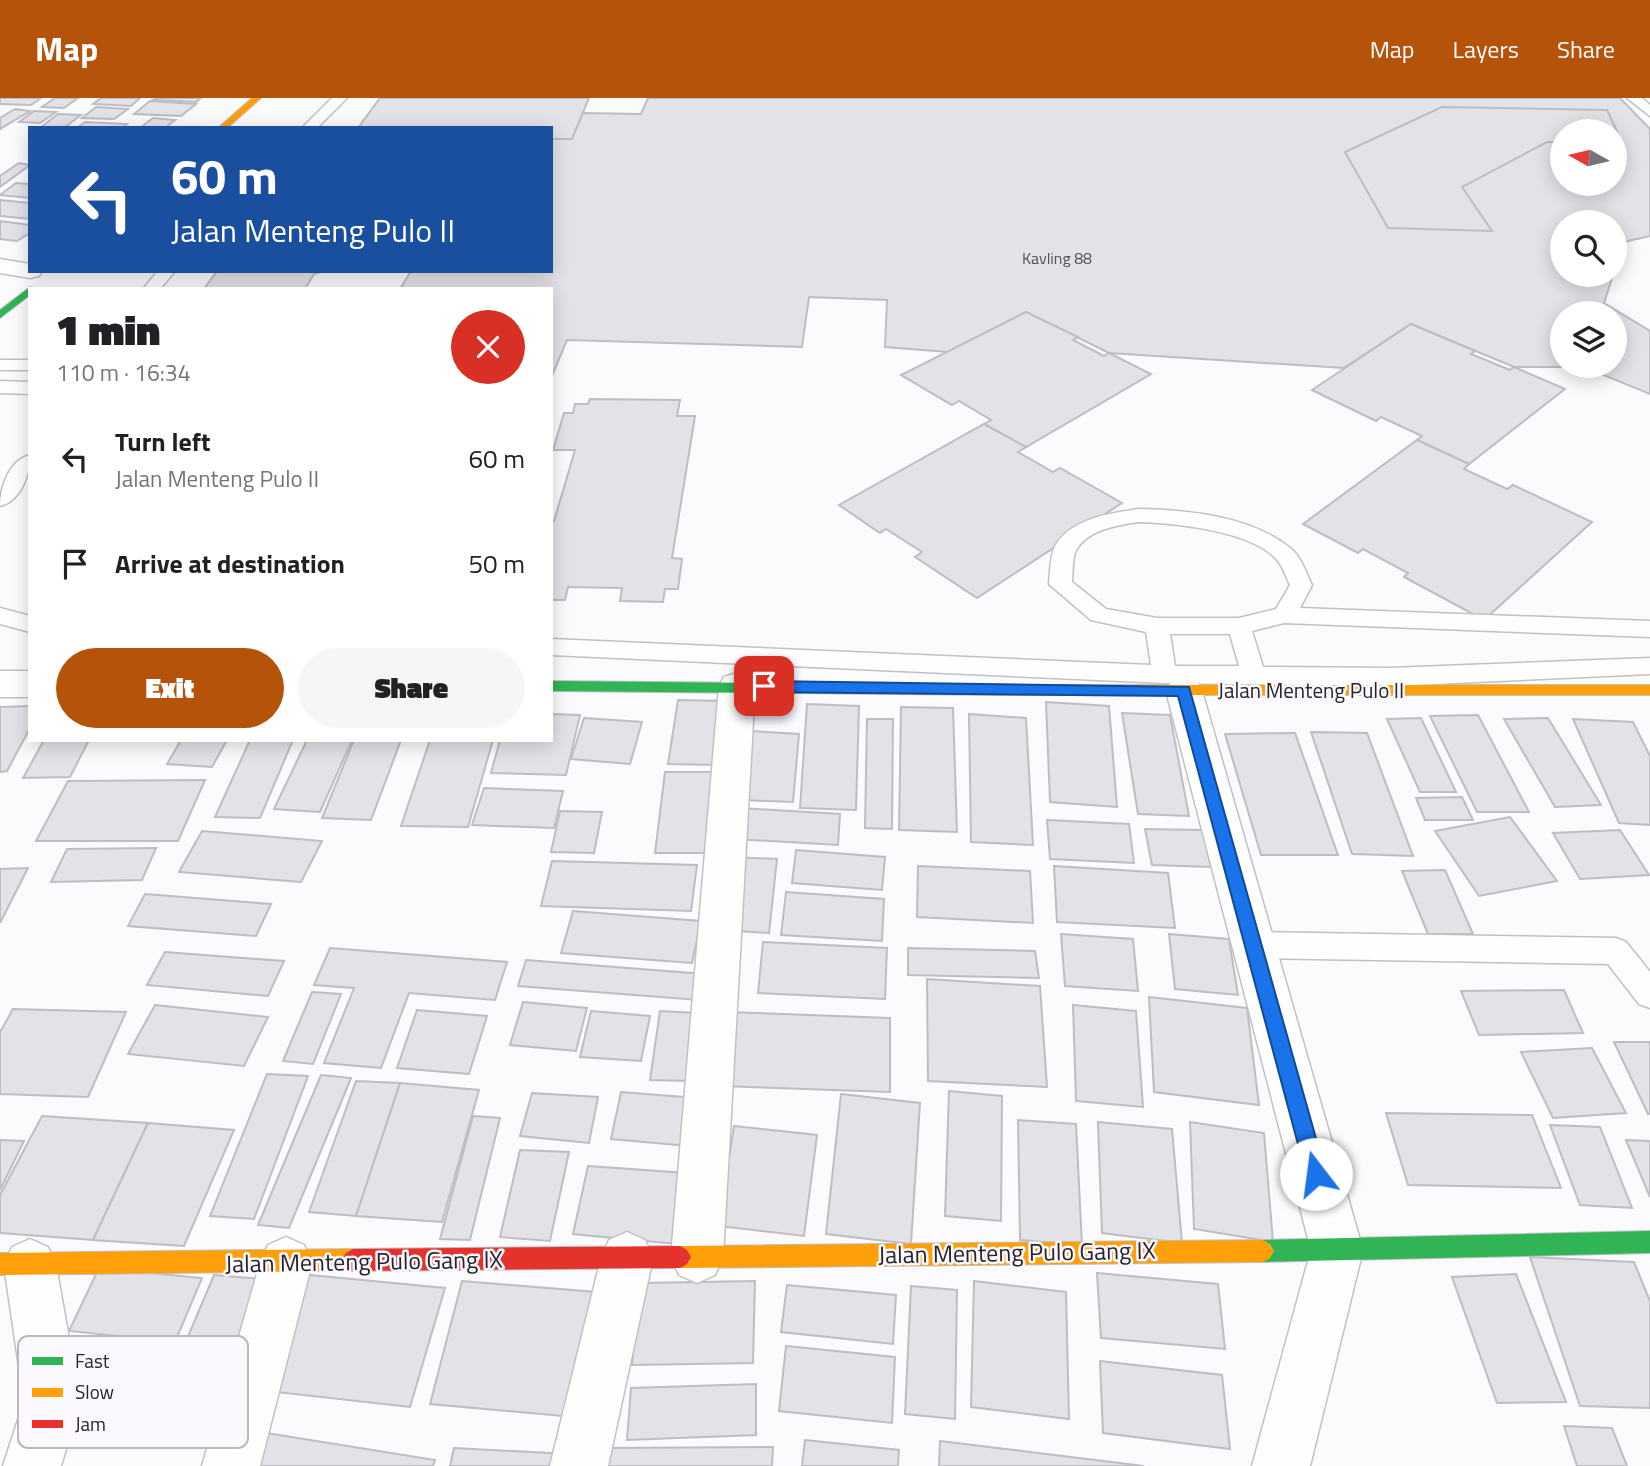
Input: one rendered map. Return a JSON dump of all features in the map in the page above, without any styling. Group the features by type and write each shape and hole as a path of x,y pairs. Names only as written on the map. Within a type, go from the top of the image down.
{"street":[{"path":"224,126 257,98"},
{"path":"0,266 35,279 0,315"},
{"path":"1174,682 1254,945 1337,1250 1281,1466"},
{"name":"Jalan Menteng Pulo II","path":"553,685 1174,682 1650,690"},
{"path":"0,684 28,684"},
{"path":"697,1257 737,686"},
{"name":"Jalan Menteng Pulo Gang IX","path":"34,1336 15,1265 1337,1250 1650,1242"},
{"path":"579,1466 627,1258"},
{"path":"248,1403 286,1263"},
{"name":"Jalan Menteng Pulo Gang IX","path":"32,1466 38,1448"},
{"path":"231,1466 236,1448"}],"lane":[{"path":"311,126 340,98"},
{"path":"1634,98 1650,113"},
{"path":"153,287 165,273"},
{"path":"0,365 28,365"},
{"path":"0,387 28,388"},
{"path":"0,500 28,464"},
{"path":"1284,615 1301,585 1285,554 1241,532 1208,522 1149,516 1103,524 1081,533 1065,549 1060,584 1099,615 1157,626 1239,625 1284,615 1650,629"},
{"path":"0,616 28,623"},
{"path":"1239,625 1253,675"},
{"path":"1157,626 1174,682"},
{"path":"553,648 1174,682 1253,675 1390,677 1650,666"},
{"path":"1254,945 1616,951 1650,995"}],"building":[{"path":"0,98 41,98 31,105 0,104"},
{"path":"55,98 78,98 64,108 42,107"},
{"path":"101,98 140,98 131,106 93,104"},
{"path":"201,98 196,102 153,100"},
{"path":"380,98 589,98 572,139 553,139 553,126 359,126"},
{"path":"648,98 1620,98 1650,129 1650,236 1627,241 1627,210 1550,210 1550,287 1609,287 1605,301 1550,301 1550,367 1514,367 1411,324 1344,368 1109,353 1026,312 948,352 885,347 887,300 809,297 802,347 567,340 553,373 553,287 401,287 410,273 553,273 553,139 572,139 583,113 641,114"},
{"path":"150,101 196,104 181,116 134,114"},
{"path":"96,107 128,109 114,119 82,118"},
{"path":"1442,107 1607,110 1611,119 1550,119 1550,142 1462,187 1492,231 1388,228 1345,152"},
{"path":"15,109 30,111 0,129 0,118"},
{"path":"34,111 56,112 40,123 19,122"},
{"path":"58,114 81,115 67,126 43,126"},
{"path":"153,118 175,120 168,126 142,126"},
{"path":"85,122 127,124 124,126 80,126"},
{"path":"19,163 28,165 0,187 0,176"},
{"path":"16,183 28,184 28,198 0,195"},
{"path":"0,200 28,203 28,219 0,216"},
{"path":"0,221 28,225 28,234 17,241 0,239"},
{"path":"216,273 317,273 306,287 205,287"},
{"path":"1026,312 1078,337 1073,340 1104,356 1109,353 1151,374 1026,447 984,424 991,420 959,401 952,405 901,375"},
{"path":"1627,317 1650,331 1650,394 1611,378 1627,378"},
{"path":"1411,324 1475,351 1471,354 1510,370 1514,367 1565,389 1469,464 1417,440 1422,436 1381,417 1376,421 1312,390"},
{"path":"590,399 680,400 677,416 695,416 672,558 682,559 678,589 665,589 663,602 620,601 622,588 568,587 565,600 553,600 553,521 575,450 553,450 564,413 573,413 575,404 588,404"},
{"path":"984,424 1026,447 1018,452 1053,472 1060,468 1122,503 977,598 915,557 922,552 886,529 880,533 839,505"},
{"path":"1417,440 1469,464 1464,469 1507,489 1513,485 1592,522 1484,620 1404,577 1408,573 1363,549 1358,553 1303,524"},
{"path":"678,700 725,701 718,765 668,764"},
{"path":"1046,702 1109,706 1117,807 1050,802"},
{"path":"807,704 859,706 856,810 800,808"},
{"path":"28,706 28,732 7,771 0,772 0,707"},
{"path":"901,707 953,708 957,832 899,830"},
{"path":"1122,713 1170,715 1189,816 1138,814"},
{"path":"553,714 580,715 566,775 491,773 499,742 553,742"},
{"path":"969,714 1026,718 1033,845 971,842"},
{"path":"1478,715 1529,812 1477,812 1430,716"},
{"path":"584,718 642,722 630,764 571,759"},
{"path":"1421,718 1456,792 1420,792 1387,719"},
{"path":"1548,718 1601,805 1555,807 1504,719"},
{"path":"867,719 893,719 892,829 865,828"},
{"path":"1573,719 1633,722 1650,756 1650,825 1619,823"},
{"path":"750,731 799,734 793,802 741,800"},
{"path":"1311,732 1367,733 1413,856 1352,854"},
{"path":"1295,733 1338,855 1261,855 1225,734"},
{"path":"43,742 88,742 70,777 23,778"},
{"path":"180,742 226,742 212,767 167,764"},
{"path":"249,742 292,742 260,818 215,817"},
{"path":"306,742 351,742 320,812 274,809"},
{"path":"353,742 400,742 371,820 322,818"},
{"path":"429,742 492,742 468,827 401,826"},
{"path":"665,772 718,772 712,853 655,853"},
{"path":"205,780 178,841 36,841 68,781"},
{"path":"484,788 563,791 554,828 472,825"},
{"path":"1462,797 1473,820 1425,820 1416,798"},
{"path":"739,808 840,814 838,845 734,839"},
{"path":"560,811 602,812 594,853 551,852"},
{"path":"1510,817 1557,881 1479,896 1435,831"},
{"path":"1047,820 1129,824 1134,863 1050,859"},
{"path":"1145,829 1203,830 1211,867 1152,865"},
{"path":"1620,830 1649,875 1580,879 1553,833"},
{"path":"202,831 322,841 301,882 179,872"},
{"path":"156,848 142,880 51,882 67,849"},
{"path":"796,850 885,857 882,890 792,883"},
{"path":"731,857 777,859 769,933 721,930"},
{"path":"552,861 697,865 691,911 541,906"},
{"path":"918,866 1030,871 1033,923 917,917"},
{"path":"1054,866 1168,873 1175,928 1057,922"},
{"path":"28,868 0,923 0,869"},
{"path":"1445,870 1473,934 1428,934 1402,871"},
{"path":"786,892 884,899 882,941 781,935"},
{"path":"145,894 271,904 256,936 128,926"},
{"path":"573,911 701,921 692,963 561,953"},
{"path":"1061,934 1133,939 1138,991 1065,986"},
{"path":"1169,934 1229,939 1238,995 1175,989"},
{"path":"763,942 887,948 885,999 758,993"},
{"path":"330,948 507,962 495,1000 409,993 381,1068 324,1063 354,988 314,985"},
{"path":"908,948 1035,951 1039,978 908,975"},
{"path":"165,952 284,961 268,996 147,985"},
{"path":"526,960 704,974 699,1000 518,986"},
{"path":"927,979 1040,986 1047,1087 928,1081"},
{"path":"1564,990 1583,1033 1479,1035 1461,991"},
{"path":"312,992 341,994 313,1064 283,1061"},
{"path":"1149,997 1247,1008 1259,1105 1154,1092"},
{"path":"523,1002 587,1008 576,1051 510,1045"},
{"path":"155,1005 268,1017 244,1066 128,1054"},
{"path":"1073,1005 1136,1011 1143,1107 1076,1101"},
{"path":"13,1009 126,1012 88,1097 0,1094 0,1032"},
{"path":"417,1010 487,1016 469,1074 397,1068"},
{"path":"591,1011 650,1016 641,1061 580,1057"},
{"path":"660,1011 697,1013 689,1081 650,1080"},
{"path":"728,1012 890,1018 890,1092 720,1086"},
{"path":"1614,1042 1650,1042 1650,1114 1648,1114"},
{"path":"1592,1048 1626,1113 1553,1118 1521,1052"},
{"path":"267,1074 308,1076 254,1219 210,1216"},
{"path":"321,1075 351,1078 289,1228 258,1225"},
{"path":"356,1081 400,1083 356,1216 309,1212"},
{"path":"400,1083 479,1090 442,1222 356,1216"},
{"path":"949,1091 1002,1096 1001,1221 945,1216"},
{"path":"621,1092 696,1098 688,1146 611,1139"},
{"path":"532,1093 598,1097 589,1143 520,1136"},
{"path":"841,1094 920,1103 911,1244 826,1234"},
{"path":"1386,1113 1532,1115 1561,1188 1408,1185"},
{"path":"42,1116 148,1123 93,1240 0,1233 0,1195"},
{"path":"473,1116 500,1118 470,1240 440,1239"},
{"path":"1018,1120 1076,1124 1082,1245 1020,1240"},
{"path":"1098,1122 1172,1129 1182,1243 1102,1233"},
{"path":"1190,1122 1264,1133 1273,1242 1194,1229"},
{"path":"148,1123 234,1130 184,1246 93,1240"},
{"path":"1550,1125 1600,1127 1632,1208 1580,1205"},
{"path":"734,1126 817,1135 804,1236 718,1226"},
{"path":"0,1140 24,1141 0,1190"},
{"path":"1626,1140 1650,1141 1650,1197"},
{"path":"520,1150 569,1152 550,1241 500,1237"},
{"path":"588,1166 686,1173 676,1244 573,1234"},
{"path":"1530,1257 1634,1262 1650,1301 1650,1408 1580,1406"},
{"path":"99,1268 202,1278 178,1336 117,1336 69,1331"},
{"path":"1097,1273 1218,1284 1225,1349 1101,1338"},
{"path":"1516,1274 1566,1402 1497,1403 1452,1277"},
{"path":"214,1275 276,1280 248,1355 248,1336 188,1336"},
{"path":"310,1275 445,1288 410,1407 267,1391"},
{"path":"462,1281 609,1293 585,1418 430,1404"},
{"path":"755,1281 753,1363 632,1365 640,1283"},
{"path":"974,1281 1066,1292 1069,1419 971,1407"},
{"path":"787,1285 896,1295 893,1344 781,1332"},
{"path":"911,1286 957,1290 955,1419 905,1414"},
{"path":"786,1346 895,1357 892,1423 779,1411"},
{"path":"1100,1361 1222,1375 1230,1449 1103,1433"},
{"path":"756,1384 756,1435 627,1440 631,1388"},
{"path":"1564,1426 1612,1428 1627,1466 1577,1466"},
{"path":"254,1431 435,1460 433,1466 241,1466"},
{"path":"805,1440 899,1450 898,1466 802,1466"},
{"path":"940,1441 1144,1466 939,1466"},
{"path":"773,1447 772,1466 606,1466 608,1448"},
{"path":"454,1448 568,1454 566,1466 450,1466"}],"traffic: fast":[{"path":"0,315 28,292"},
{"path":"553,686 1002,690"},
{"path":"1263,1251 1650,1242"}],"traffic: slow":[{"path":"224,126 257,98"},
{"path":"1002,690 1650,690"},
{"path":"680,1257 1263,1251"},
{"path":"0,1264 353,1260"}],"traffic: jam":[{"path":"353,1260 680,1257"}],"route":[{"path":"764,686 1184,691 1316,1174"}]}
